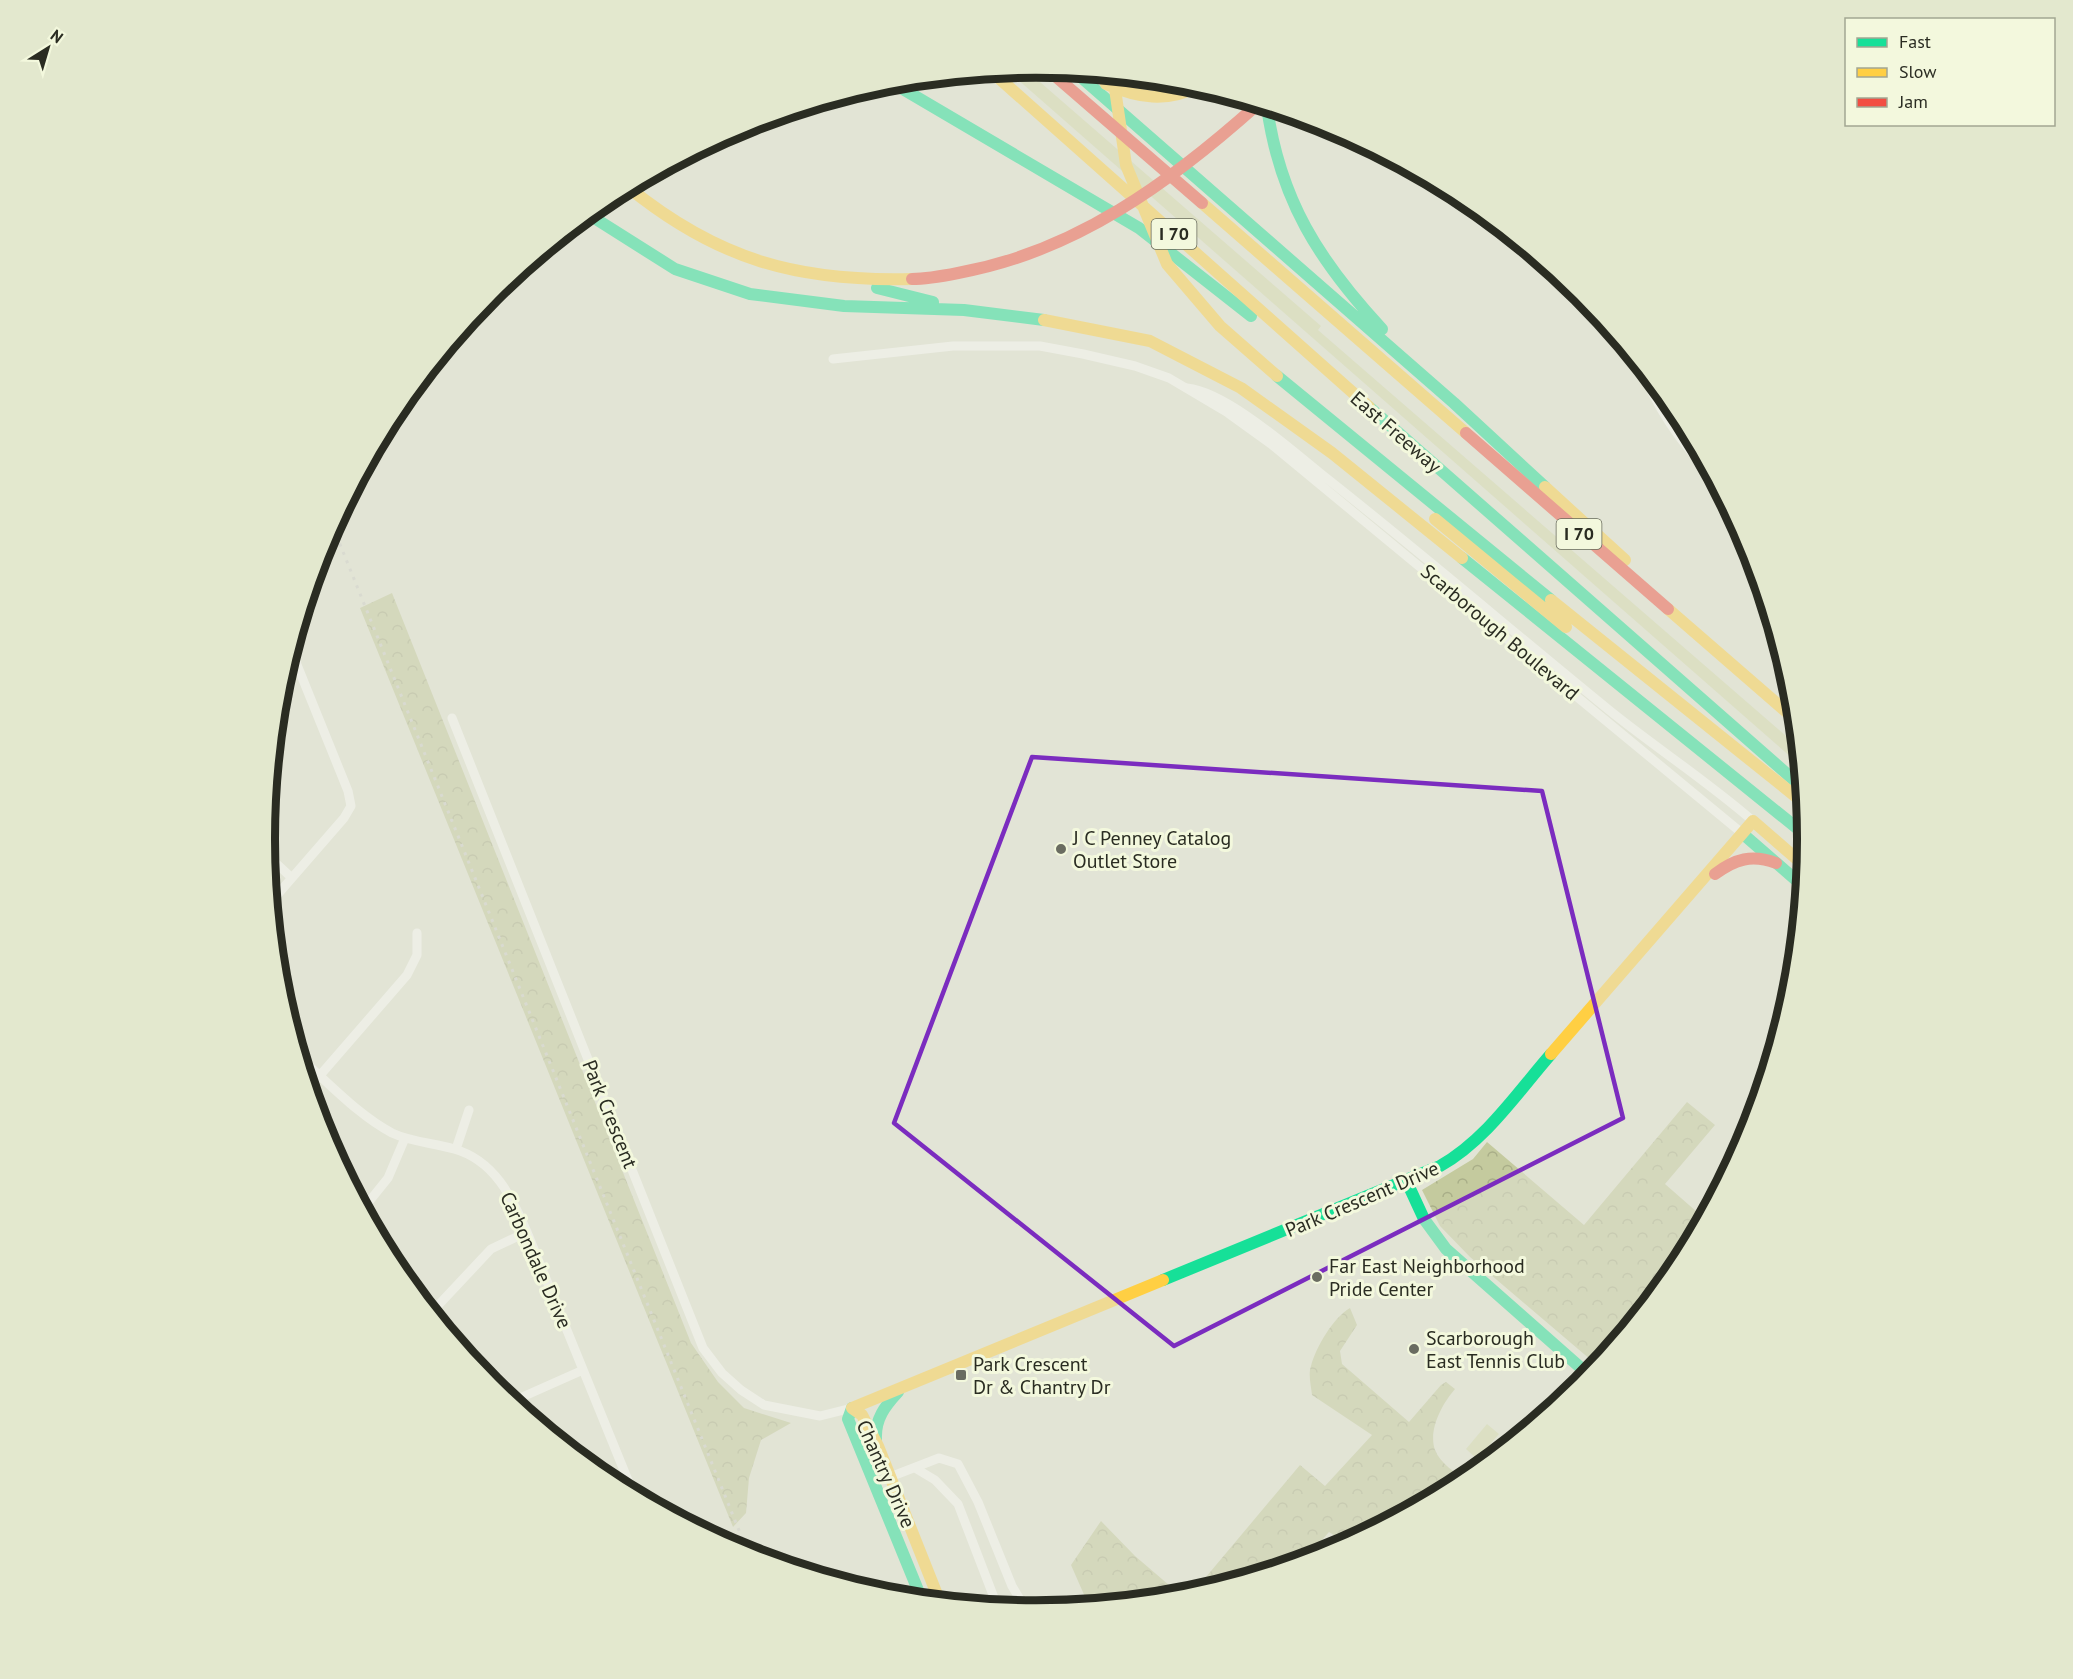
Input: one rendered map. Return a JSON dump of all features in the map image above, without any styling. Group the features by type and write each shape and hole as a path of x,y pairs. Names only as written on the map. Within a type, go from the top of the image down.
{"main road":[{"name":"East Freeway","path":"1000,79 1357,397 1795,781"},
{"name":"I 70","path":"1059,79 1786,712"},
{"path":"1084,80 1548,487 1786,711"},
{"path":"1104,82 1139,97 1174,96 1183,93"},
{"path":"1114,83 1126,165 1167,264 1220,326 1267,368 1692,716 1796,797"},
{"path":"905,90 1139,228 1357,397"},
{"path":"847,280 888,282 927,279 989,268 1041,250 1091,227 1181,171 1252,109"},
{"path":"1268,114 1273,153 1281,181 1313,246 1375,321 1454,403"},
{"path":"635,192 683,227 736,253 778,268 847,280 964,310"},
{"path":"595,219 675,269 750,294 844,306 964,310 1057,322 1150,341 1241,388 1332,453 1798,829"},
{"path":"1360,444 1398,488 1608,660 1794,826"},
{"name":"Park Crescent Drive","path":"852,1408 1296,1227 1452,1160 1475,1141 1753,821"},
{"name":"Scarborough Boulevard","path":"1753,821 1797,859"},
{"name":"Scarborough Boulevard","path":"1743,834 1796,880"},
{"path":"1687,898 1733,861 1756,857 1776,863"},
{"path":"1406,1180 1424,1219 1446,1248 1583,1370"},
{"path":"878,1446 874,1429 877,1419 902,1388"},
{"name":"Chantry Drive","path":"918,1591 848,1419 852,1408 862,1415 878,1446 937,1594"}],"street":[{"name":"Scarborough Boulevard","path":"833,359 952,346 1040,346 1135,366 1187,388 1271,444 1743,834"},
{"name":"Scarborough Boulevard","path":"1187,388 1200,389 1228,404 1301,457 1620,719 1727,798 1753,821"},
{"path":"1653,392 1660,408 1695,457"},
{"path":"278,895 344,818 351,806 348,791 296,663"},
{"name":"Park Crescent","path":"453,718 703,1348 722,1373 764,1405 820,1416 852,1408"},
{"path":"276,863 292,878"},
{"path":"314,1082 407,975 417,955 417,933"},
{"name":"Carbondale Drive","path":"310,1066 368,1117 405,1138 456,1149 476,1159 500,1180 514,1201 628,1482"},
{"path":"456,1149 470,1110"},
{"path":"368,1203 394,1169 405,1138"},
{"path":"436,1308 491,1249 527,1232"},
{"path":"519,1398 583,1370"},
{"path":"890,1477 939,1458 953,1461 962,1469 1005,1570 1021,1600"},
{"path":"915,1468 935,1480 958,1504 995,1599"}],"highlighted area":[{"path":"1032,757 1542,791 1623,1118 1174,1346 894,1123"}],"green space":[{"path":"1035,78 1321,326 1318,330 1791,740 1793,759 1017,79"},
{"path":"392,593 691,1343 718,1382 744,1408 791,1423 761,1440 749,1478 746,1513 733,1527 360,608"},
{"path":"1687,1102 1715,1125 1665,1184 1699,1214 1696,1220 1670,1263 1641,1303 1592,1360 1470,1257 1440,1226 1422,1190 1473,1159 1487,1142 1584,1225"},
{"path":"1350,1308 1357,1325 1340,1351 1342,1364 1409,1422 1441,1385 1446,1382 1455,1389 1445,1402 1438,1418 1433,1442 1441,1459 1458,1474 1417,1499 1339,1538 1329,1532 1315,1548 1281,1561 1202,1582 1300,1465 1325,1486 1372,1435 1312,1395 1310,1373 1317,1350 1326,1334"},
{"path":"1487,1424 1499,1434 1477,1459 1466,1449"},
{"path":"1101,1521 1135,1556 1173,1588 1086,1599 1071,1565"}],"railway":[{"path":"338,538 744,1543"}],"traffic: fast":[{"path":"1084,80 1454,403 1545,487"},
{"path":"905,90 1139,228 1251,316"},
{"path":"1268,114 1282,171 1292,200 1306,227 1339,279 1382,329"},
{"path":"595,219 675,269 750,294 844,306 964,310 1044,320"},
{"path":"877,288 933,302"},
{"path":"1277,376 1551,600"},
{"path":"1369,407 1795,781"},
{"path":"1462,558 1798,829"},
{"path":"1743,834 1796,880"},
{"path":"1163,1280 1440,1166 1472,1143 1486,1129 1551,1054"},
{"path":"1406,1180 1424,1219 1446,1249 1583,1370"},
{"path":"876,1439 877,1425 882,1413 898,1392"},
{"path":"852,1408 848,1419 918,1591"}],"traffic: slow":[{"path":"1000,79 1369,407"},
{"path":"1114,83 1126,165 1167,264 1220,326 1277,376"},
{"path":"1106,84 1130,93 1152,97 1182,93"},
{"path":"635,193 694,233 761,262 832,276 912,279"},
{"path":"1202,203 1466,433"},
{"path":"1044,320 1150,341 1241,388 1332,453 1462,558"},
{"path":"1545,487 1625,560"},
{"path":"1435,519 1566,627"},
{"path":"1551,600 1796,797"},
{"path":"1668,609 1786,712"},
{"path":"1551,1054 1753,821 1797,859"},
{"path":"852,1408 1163,1280"},
{"path":"852,1408 862,1415 878,1446 937,1594"}],"traffic: jam":[{"path":"1059,79 1202,203"},
{"path":"912,279 947,275 1001,263 1042,249 1081,231 1156,186 1252,109"},
{"path":"1466,433 1668,609"},
{"path":"1715,874 1744,860 1759,859 1776,863"}],"place":[{"name":"J C Penney Catalog Outlet Store","path":"1061,849"},
{"name":"Far East Neighborhood Pride Center","path":"1317,1277"},
{"name":"Scarborough East Tennis Club","path":"1414,1349"},
{"name":"Park Crescent Dr & Chantry Dr","path":"961,1375"}]}
